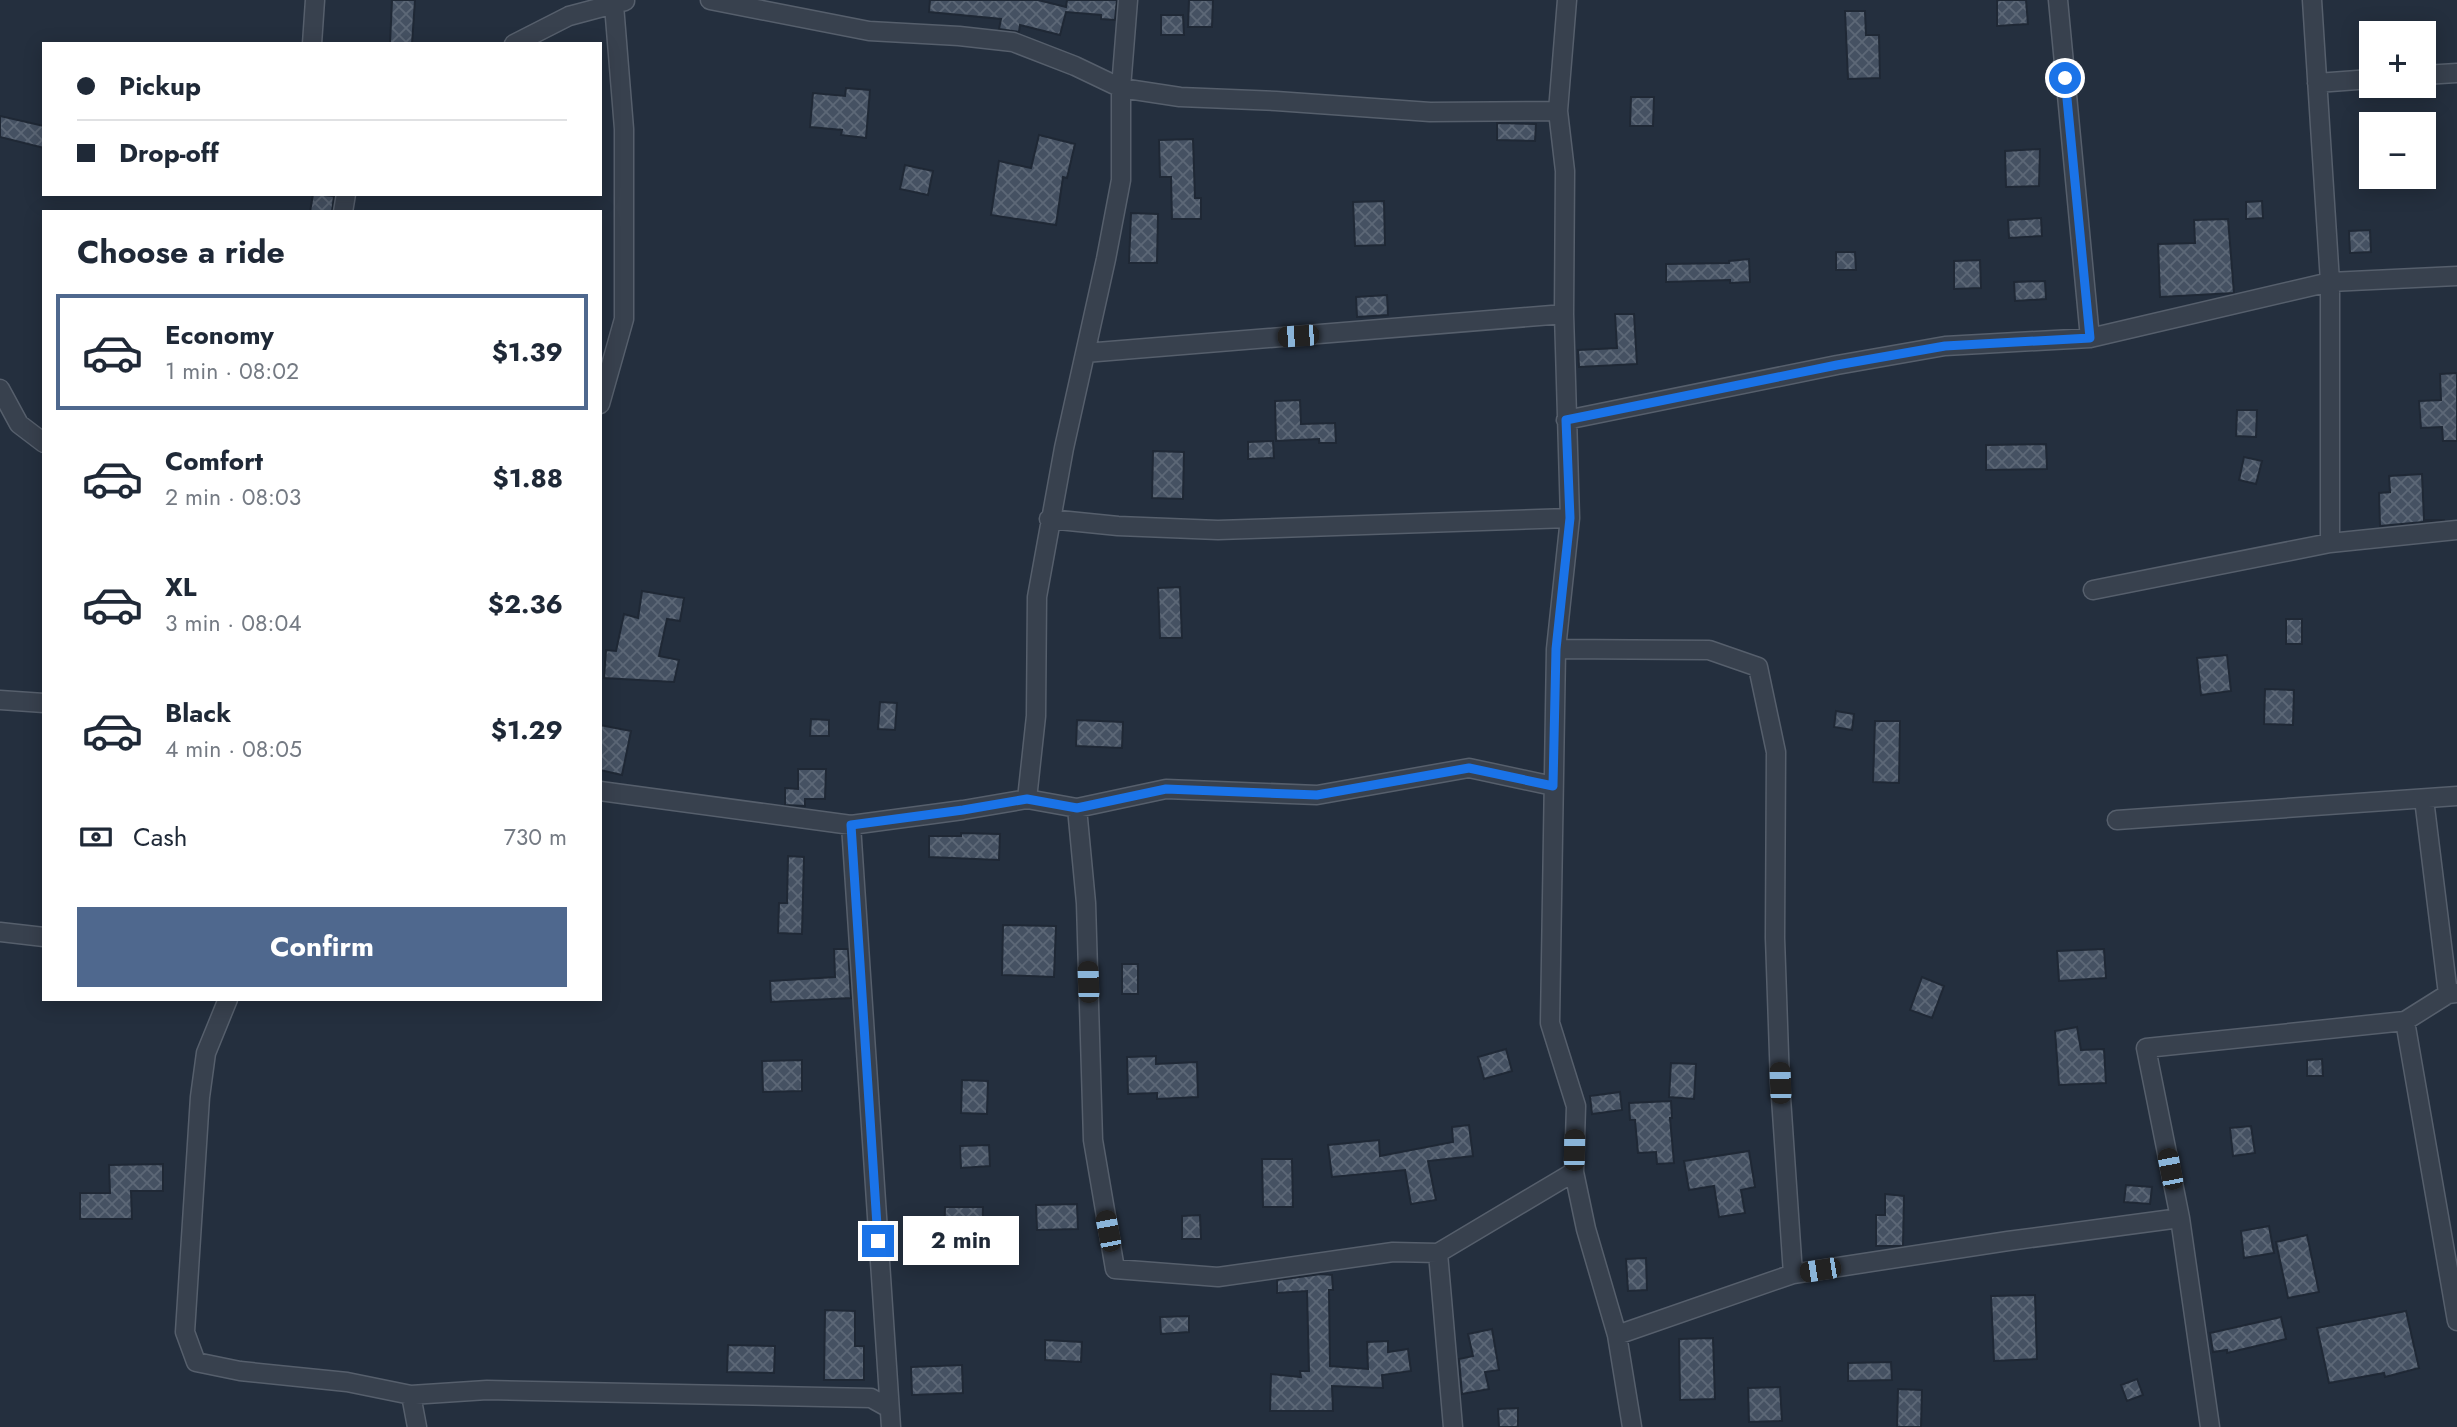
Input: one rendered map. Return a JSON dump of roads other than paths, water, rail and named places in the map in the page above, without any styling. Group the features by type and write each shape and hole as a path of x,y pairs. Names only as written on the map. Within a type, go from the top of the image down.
{"street":[{"path":"312,42 315,0"},
{"path":"710,0 869,31 1013,42 1121,88 1180,97 1430,112 1558,111"},
{"path":"1027,799 1036,716 1037,597 1049,519 1121,180 1121,88 1128,0"},
{"path":"1567,0 1558,111 1565,171 1564,314 1570,518 1556,649 1550,1023 1576,1106 1574,1172 1586,1229 1617,1335 1632,1427"},
{"path":"2058,0 2090,338"},
{"path":"2312,0 2330,282 2330,543"},
{"path":"518,42 569,16 619,2 624,130 624,319 602,397"},
{"path":"2436,74 2457,73"},
{"path":"2317,83 2359,80"},
{"path":"1566,420 1945,346 2090,338 2330,282 2457,276"},
{"path":"1085,353 1564,314"},
{"path":"0,389 19,424 42,441"},
{"path":"1049,519 1118,526 1218,530 1570,518"},
{"path":"2093,590 2330,543 2457,530"},
{"path":"1556,649 1709,650 1758,667 1776,752 1774,938 1780,1083 1793,1274"},
{"path":"0,700 42,703"},
{"path":"602,791 851,825 1027,799 1077,808 1166,789 1317,795 1469,768 1553,786"},
{"path":"2117,820 2457,796"},
{"path":"2210,1427 2180,1218 2146,1048 2405,1021 2453,993 2424,799"},
{"path":"1077,808 1086,902 1093,1140 1115,1269 1218,1277 1393,1252 1438,1253 1574,1172"},
{"path":"851,825 891,1427"},
{"path":"0,932 42,937"},
{"path":"227,1001 206,1053 200,1097 185,1332 196,1362 240,1371 347,1382 411,1395 487,1390 871,1398 889,1408"},
{"path":"2405,1021 2457,1321"},
{"path":"1617,1335 1793,1274 2180,1218"},
{"path":"1438,1253 1453,1427"},
{"path":"411,1395 417,1427"}]}
